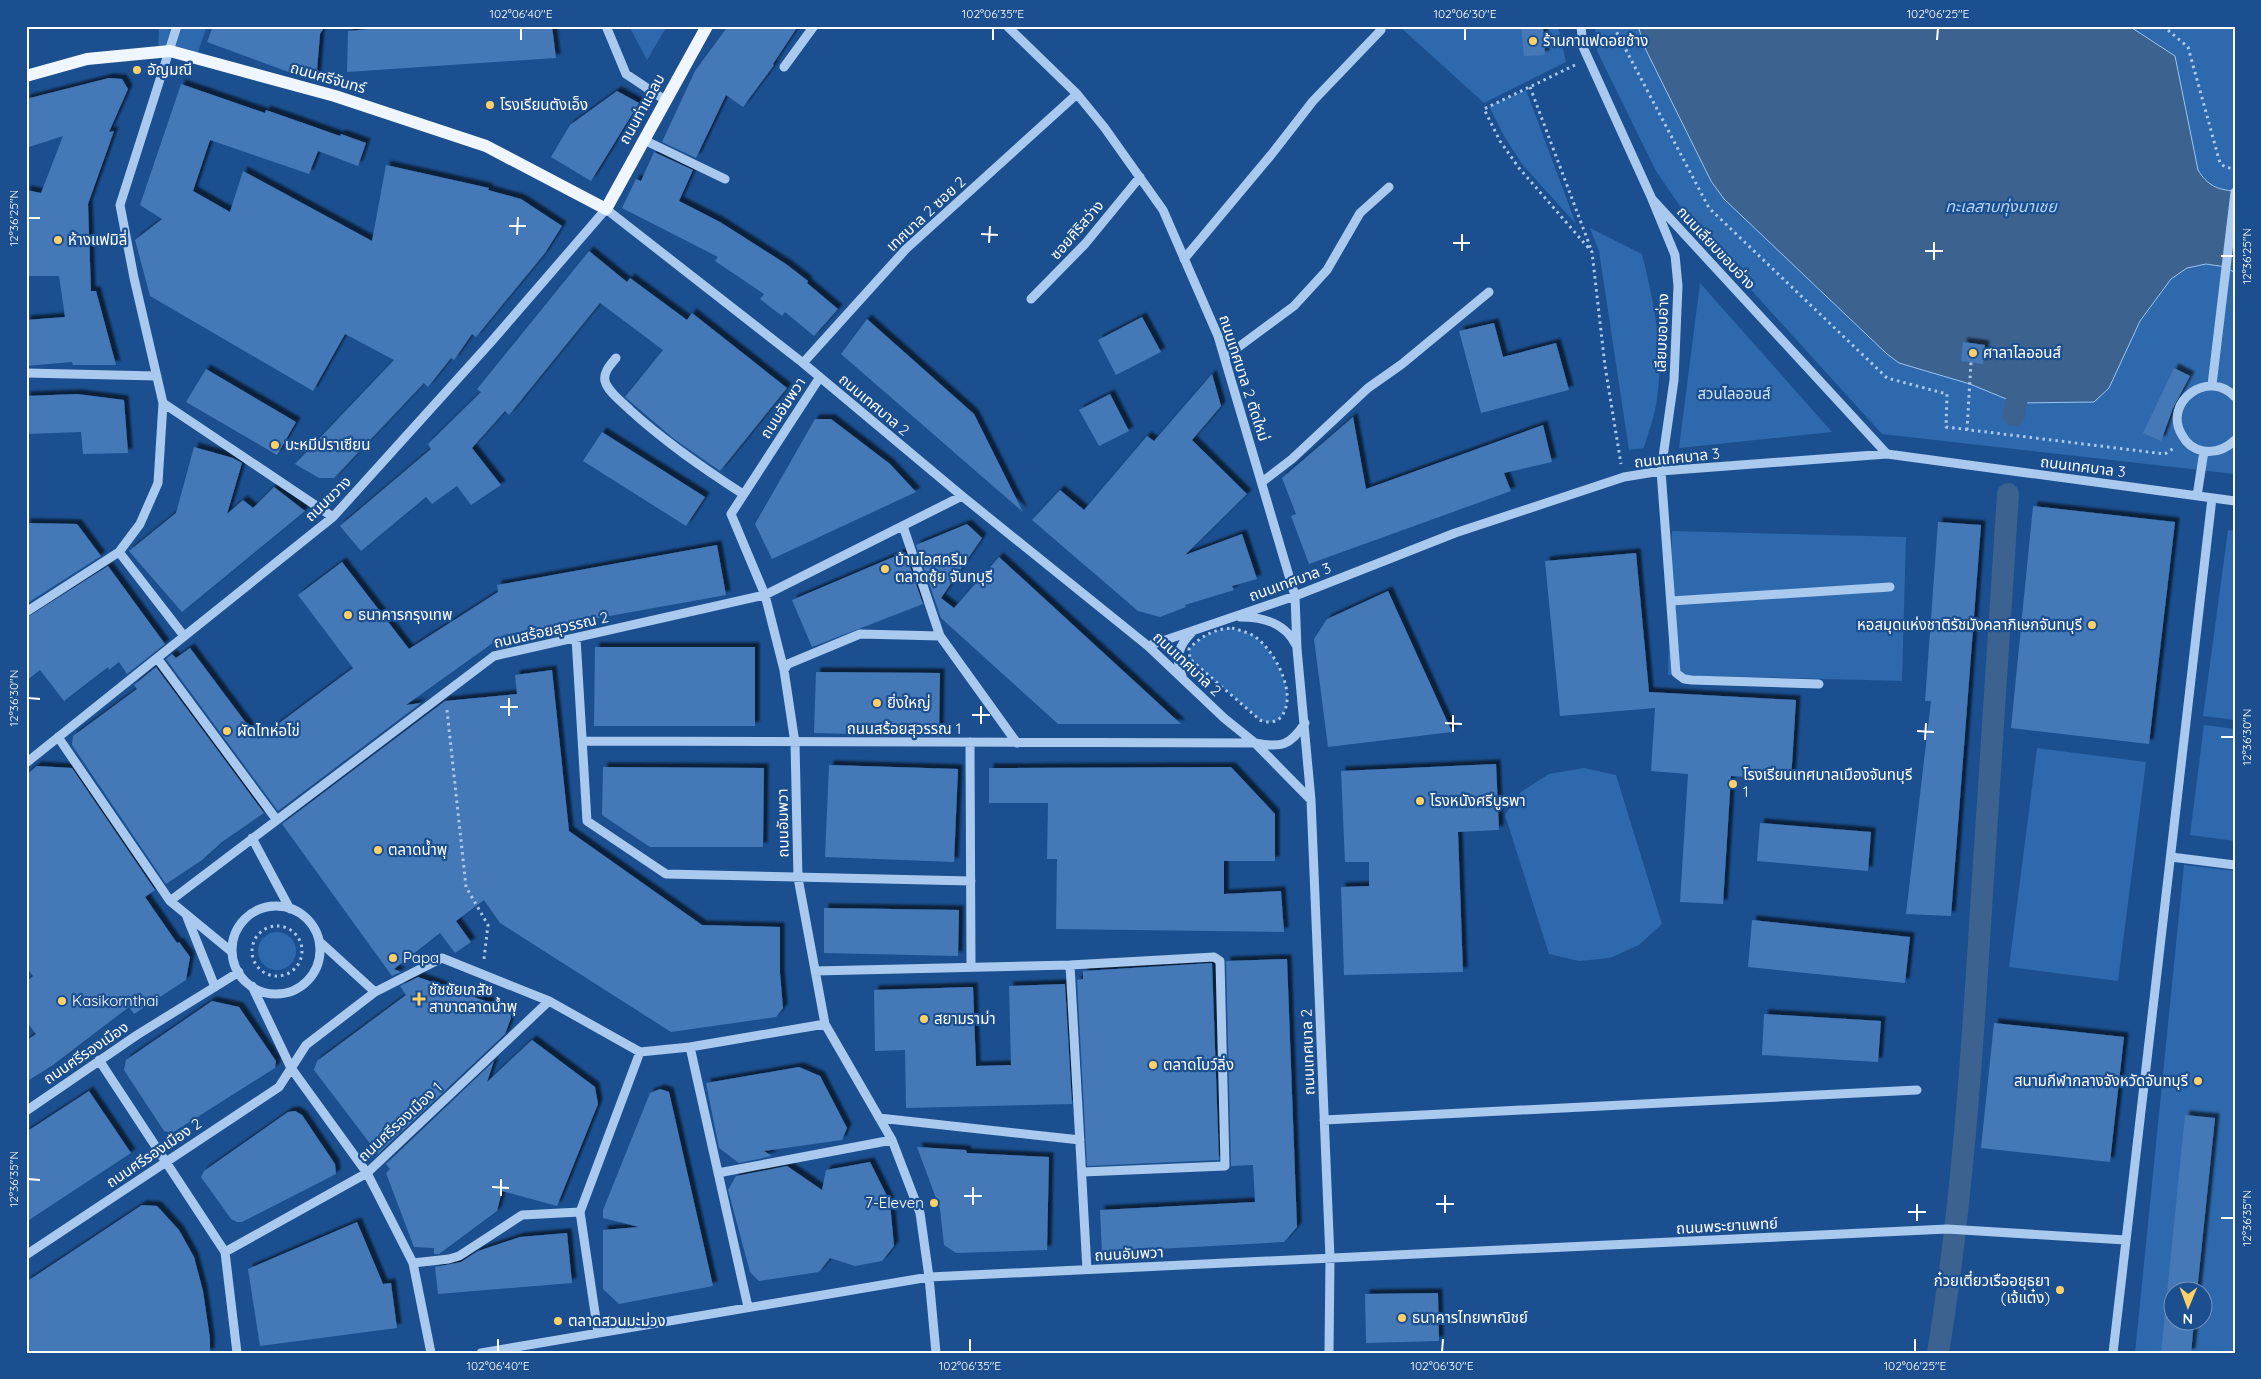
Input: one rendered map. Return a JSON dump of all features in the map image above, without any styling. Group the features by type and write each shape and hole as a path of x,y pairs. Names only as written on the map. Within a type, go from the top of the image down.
{"main road":[{"name":"ถนนท่าแฉลบ","path":"606,209 665,100 708,26"},
{"name":"ถนนศรีจันทร์","path":"26,76 87,59 170,51 335,96 486,146 606,209"}],"street":[{"path":"26,612 119,552 140,524 158,483 163,403 134,278 120,205 177,26"},
{"path":"606,26 626,74 665,100"},
{"path":"784,67 814,26"},
{"name":"ถนนเทศบาล 2 ตัดใหม่","path":"1006,26 1077,94 1104,126 1164,210 1225,357 1296,596 1297,649 1311,800"},
{"name":"ถนนเลียบขอบอ่าง","path":"1581,26 1583,47 1652,200 1887,454"},
{"path":"1184,259 1271,155 1313,101 1381,30"},
{"name":"เทศบาล 2 ซอย 2","path":"804,363 906,249 1077,94"},
{"path":"644,140 725,179"},
{"name":"ซอยศิริสว่าง","path":"1031,299 1085,244 1140,177"},
{"path":"1225,357 1294,306 1327,270 1360,213 1389,187"},
{"path":"2212,386 2235,192"},
{"name":"เลียบขอบอ่าง","path":"1652,200 1675,254 1678,286 1674,380 1661,471 1676,673 1684,679 1819,684"},
{"name":"ถนนเทศบาล 2","path":"606,209 804,363 962,496 1148,646 1224,718 1255,743 1311,800 1330,1258 1328,1353"},
{"name":"ถนนขวาง","path":"26,763 333,517 491,342 606,209"},
{"path":"1262,482 1292,459 1368,388 1402,364 1489,292"},
{"path":"616,358 604,378 606,384 616,397 682,454 743,494"},
{"path":"26,373 156,376"},
{"name":"ถนนอัมพวา","path":"820,377 731,514 765,595 784,670 796,743 798,878 825,1024 892,1140 920,1213 929,1277 936,1353"},
{"path":"2235,397 2223,388 2204,386 2188,394 2179,408 2177,425 2185,440 2192,446 2204,451 2224,449 2235,440"},
{"path":"163,403 333,517"},
{"path":"2197,496 2204,451"},
{"name":"ถนนเทศบาล 3","path":"1148,646 1296,596 1455,533 1624,477 1661,471 1887,454 2235,501"},
{"name":"ถนนสร้อยสุวรรณ 2","path":"170,901 494,656 765,595 962,496"},
{"path":"2113,1353 2212,498"},
{"path":"903,526 940,636 1017,743"},
{"path":"119,552 184,636"},
{"path":"1671,601 1890,587"},
{"path":"1233,617 1260,618 1277,624 1291,636 1297,649"},
{"path":"1183,679 1177,664 1178,654 1192,632"},
{"path":"784,670 788,664 860,634 940,636"},
{"path":"576,638 587,821 666,874 971,881"},
{"path":"157,658 276,819"},
{"name":"ถนนสร้อยสุวรรณ 1","path":"583,741 1255,743 1271,745 1285,743 1295,738 1305,723"},
{"path":"58,737 170,901 232,952"},
{"path":"970,742 971,967"},
{"path":"252,838 290,909"},
{"path":"2170,857 2235,865"},
{"path":"252,986 264,992 278,994 293,990 305,983 315,971 320,956 319,941 314,927 304,916 290,909 276,906 261,909 249,916 239,926 233,938 232,952 235,965 252,986 291,1068 367,1173 413,1264 432,1353"},
{"path":"186,914 215,987"},
{"path":"319,941 375,992"},
{"path":"815,971 1070,965 1214,956 1220,961 1225,1166 1083,1172"},
{"name":"ถนนศรีรองเมือง 2","path":"26,1255 279,1087 306,1044 375,992 442,958 549,1001 640,1052"},
{"path":"1070,965 1087,1270"},
{"name":"ถนนศรีรองเมือง","path":"26,1111 99,1060 239,972"},
{"name":"ถนนศรีรองเมือง 1","path":"225,1252 367,1173 549,1001"},
{"path":"598,1333 580,1212 640,1052 690,1047 825,1024"},
{"path":"690,1047 748,1307"},
{"path":"99,1060 225,1252 236,1353"},
{"path":"1324,1120 1917,1090"},
{"path":"879,1118 1080,1140"},
{"path":"718,1173 892,1140"},
{"path":"413,1264 459,1256 522,1214 580,1212"},
{"name":"ถนนพระยาแพทย์","path":"1330,1258 1948,1229 2125,1240"},
{"name":"ถนนอัมพวา","path":"480,1353 929,1277 1330,1258"}],"path":[{"path":"1617,26 1616,31 1709,208 1887,378 1947,394 1946,427 2165,454 2185,440"},
{"path":"2163,26 2188,47 2220,163 2225,167 2235,169"},
{"path":"1588,58 1484,109 1500,141 1518,168 1592,252"},
{"path":"1530,87 1592,252 1605,366 1624,477"},
{"path":"1967,430 1971,362"},
{"path":"1220,629 1241,631 1254,636 1267,648 1281,670 1285,684 1288,698 1286,711 1279,720 1264,722 1243,707 1217,681 1193,664 1190,659 1189,649 1198,639 1220,629"},
{"path":"446,692 466,887 488,925 482,974"},
{"path":"270,927 286,928 293,932 301,945 299,962 287,973 279,976 263,972 253,958 252,950 257,936 270,927"}],"green space":[{"path":"159,26 207,26 196,58 158,52"},
{"path":"629,26 667,26 647,60"},
{"path":"1399,26 1558,26 1566,62 1484,103"},
{"name":"ทะเลสาบทุ่งนาเชย","path":"1595,26 2235,26 2235,474 1882,434 1695,228 1656,171 1597,51"},
{"path":"1526,90 1576,224 1522,164 1504,136 1489,106"},
{"path":"1590,228 1642,254 1657,326 1659,362 1656,405 1644,448 1629,450 1599,251"},
{"name":"สวนไลออนส์","path":"1700,283 1832,432 1679,448"},
{"path":"2228,530 2235,531 2235,720 2203,716"},
{"path":"1672,531 1906,537 1902,681 1668,675"},
{"path":"1232,628 1254,636 1262,642 1282,674 1286,686 1286,708 1277,720 1268,722 1260,720 1190,659 1189,649 1198,640 1208,634"},
{"path":"2204,725 2235,729 2235,841 2190,835"},
{"path":"2037,748 2146,762 2118,981 2009,967"},
{"path":"1584,768 1616,775 1662,924 1639,945 1610,958 1579,961 1549,954 1505,815 1521,792 1549,774"},
{"name":"สนามกีฬากลางจังหวัดจันทบุรี","path":"2184,865 2235,871 2235,1353 2135,1353"},
{"path":"277,932 284,933 290,938 295,944 295,958 290,964 284,969 277,970 270,969 264,964 259,958 258,951 259,944 264,938 270,933"}],"water":[{"name":"ทะเลสาบทุ่งนาเชย","path":"1638,26 2129,26 2175,56 2198,170 2213,186 2235,191 2235,273 2226,267 2206,264 2187,268 2171,279 2140,321 2109,388 2094,402 2016,403 1970,384 1899,363 1887,354 1724,199 1711,181 1645,48"}],"building":[{"path":"213,26 325,26 320,34 316,82 207,42"},
{"path":"399,26 552,26 556,58 347,72 348,31"},
{"path":"728,26 798,26 774,65 743,107 726,95 696,158 662,142 695,71"},
{"name":"ร้านกาแฟดอยช้าง","path":"1521,26 1543,26 1545,55 1524,56"},
{"path":"109,78 122,79 128,89 109,132 114,131 88,204 91,291 96,291 116,365 73,365 72,362 26,366 26,320 65,317 59,276 26,276 26,190 41,193 63,136 26,148 26,99"},
{"path":"181,84 265,113 266,110 340,136 341,134 366,143 358,166 318,151 309,174 210,140 193,191 230,212 243,171 372,241 386,165 489,188 488,190 521,199 562,226 545,253 476,337 472,334 454,360 451,358 428,387 424,383 334,478 319,478 295,464 394,360 345,334 313,391 150,296 135,240 162,219 140,205"},
{"path":"617,91 639,103 591,181 551,157 570,125"},
{"path":"654,152 693,170 679,201 720,222 786,264 808,281 807,283 838,309 814,336 785,312 782,316 760,299 764,294 715,261 718,257 622,208 636,179 641,181"},
{"path":"589,251 627,282 630,278 687,320 692,313 787,388 720,471 674,439 625,397 663,350 600,303 509,415 505,411 472,448 501,485 471,505 457,486 432,504 426,497 361,551 340,526 431,449 428,444 481,392 477,389"},
{"path":"1142,317 1161,352 1116,375 1098,340"},
{"path":"867,319 974,414 1023,512 841,354"},
{"path":"1494,323 1503,357 1556,343 1569,390 1481,413 1459,331"},
{"name":"ศาลาไลออนส์","path":"1963,342 1985,345 1983,364 1961,361"},
{"path":"2174,368 2190,376 2173,408 2161,441 2143,433"},
{"path":"206,369 296,422 277,455 186,402"},
{"path":"1212,374 1221,406 1192,440 1247,494 1185,555 1242,534 1257,579 1232,586 1234,590 1185,605 1186,607 1160,617 1138,611 1032,520 1060,490 1084,510 1147,436 1154,441"},
{"path":"77,394 124,400 128,453 83,454 81,432 26,434 26,396"},
{"path":"1110,394 1129,431 1099,446 1079,410"},
{"path":"1353,417 1366,489 1543,425 1552,462 1504,473 1511,491 1309,564 1291,516 1296,514 1282,478"},
{"path":"815,419 831,419 890,464 916,492 772,559 755,524"},
{"path":"602,432 705,497 686,526 583,461"},
{"path":"194,447 233,458 242,463 227,514 243,500 253,508 274,487 305,511 182,612 129,551 176,513"},
{"name":"หอสมุดแห่งชาติรัชมังคลาภิเษกจันทบุรี","path":"2033,506 2175,522 2149,744 2011,728"},
{"path":"1938,522 1981,525 1951,916 1906,914 1931,701 1925,701"},
{"path":"26,523 77,524 101,556 26,604"},
{"path":"967,524 982,538 941,598 954,608 999,557 1181,724 1058,724 941,618 916,545"},
{"path":"717,545 726,595 504,635 406,705 421,703 278,811 166,659 172,654 176,658 190,648 258,739 353,668 298,595 342,562 409,649 498,592 497,585"},
{"path":"905,552 923,604 812,647 792,600"},
{"path":"1636,553 1649,692 1796,700 1791,780 1731,776 1723,904 1680,902 1688,774 1651,771 1655,708 1560,716 1545,561"},
{"path":"108,566 165,644 127,674 119,662 109,670 108,667 64,701 40,670 26,681 26,618"},
{"path":"1388,591 1452,732 1328,747 1314,639 1327,619"},
{"path":"595,647 755,647 755,726 594,726"},
{"path":"156,667 264,813 222,842 202,860 166,884 72,745 73,736 137,689 134,685"},
{"path":"552,670 569,831 702,925 780,927 780,973 783,1008 776,1017 671,1032 500,923 484,900 456,921 471,942 455,953 440,933 394,969 401,972 392,976 282,824 445,701 517,694 515,675"},
{"name":"ยิ่งใหญ่","path":"816,672 940,673 939,736 814,733"},
{"path":"1496,764 1499,830 1458,832 1463,972 1344,975 1341,887 1369,886 1369,862 1345,862 1341,771"},
{"path":"829,765 958,769 954,862 825,857"},
{"path":"37,766 72,768 155,890 145,897 177,943 179,942 190,957 186,980 134,1014 129,1007 53,1065 26,1082 26,1041 36,1034 26,1021 26,982 33,976 26,967 26,775"},
{"path":"603,767 764,768 763,847 650,847 602,815"},
{"path":"1231,767 1275,814 1275,861 1224,861 1224,894 1281,891 1284,932 1056,929 1057,859 1047,859 1048,803 989,803 989,768"},
{"path":"1760,823 1871,832 1868,871 1757,861"},
{"path":"824,908 959,910 958,956 824,953"},
{"path":"1752,920 1910,937 1905,983 1748,967"},
{"path":"1287,959 1297,1227 1284,1242 1102,1252 1100,1210 1255,1202 1253,1165 1231,1166 1226,961"},
{"name":"ตลาดโบว์ลิ่ง","path":"1212,963 1219,1160 1087,1166 1077,980 1083,979 1083,971"},
{"path":"418,977 505,1008 510,1011 511,1018 505,1034 378,1154 314,1070 317,1061 406,995 400,986"},
{"path":"1065,984 1072,1104 906,1108 905,1050 875,1051 874,990 973,987 976,1066 1011,1065 1009,986"},
{"path":"212,1001 239,1007 276,1061 275,1068 172,1133 164,1131 124,1070 126,1060"},
{"path":"1764,1014 1881,1021 1878,1062 1762,1055"},
{"path":"1994,1023 2124,1037 2110,1162 1981,1148"},
{"path":"532,1040 595,1087 598,1104 557,1206 502,1191 497,1211 439,1254 434,1254 434,1248 414,1247 386,1173 390,1169 386,1164 494,1061 487,1082"},
{"path":"799,1067 820,1076 847,1128 842,1140 764,1151 772,1156 739,1163 719,1148 706,1083"},
{"path":"660,1089 669,1092 713,1286 619,1304 603,1289 603,1230 639,1227 603,1218 603,1210 650,1093"},
{"path":"89,1091 131,1153 26,1222 26,1132"},
{"path":"295,1111 302,1115 335,1164 336,1174 242,1222 231,1219 201,1177 204,1171 288,1112"},
{"path":"2185,1115 2215,1118 2198,1282 2168,1282"},
{"path":"917,1147 966,1150 967,1153 1049,1157 1047,1250 956,1253 944,1245 940,1209"},
{"path":"870,1162 890,1202 894,1246 882,1261 855,1266 830,1258 819,1272 759,1281 750,1272 728,1190 736,1176 787,1166 822,1190 826,1170"},
{"path":"142,1205 157,1206 179,1230 194,1257 203,1291 210,1339 210,1353 26,1353 26,1282"},
{"path":"357,1222 383,1284 391,1283 397,1328 260,1346 248,1269"},
{"path":"567,1233 572,1283 438,1294 435,1267 461,1262 478,1251 520,1237"},
{"name":"ธนาคารไทยพาณิชย์","path":"1438,1293 1439,1341 1366,1343 1365,1294"},
{"path":"2164,1323 2164,1332 2193,1332 2191,1353 2161,1353"}],"waterway":[{"path":"2014,415 2016,403"},
{"path":"1938,1353 1954,1242 1970,1076 2008,494"}],"place":[{"name":"ร้านกาแฟดอยช้าง","path":"1533,41"},
{"name":"อัญมณี","path":"137,70"},
{"name":"โรงเรียนตังเอ็ง","path":"490,105"},
{"name":"ห้างแฟมิลี่","path":"58,240"},
{"name":"ศาลาไลออนส์","path":"1973,353"},
{"name":"บะหมีปราเซียน","path":"275,445"},
{"name":"บ้านไอศครีม ตลาดซุ้ย จันทบุรี","path":"885,569"},
{"name":"ธนาคารกรุงเทพ","path":"348,615"},
{"name":"หอสมุดแห่งชาติรัชมังคลาภิเษกจันทบุรี","path":"2092,625"},
{"name":"ยิ่งใหญ่","path":"877,703"},
{"name":"ผัดไทห่อไข่","path":"227,731"},
{"name":"โรงเรียนเทศบาลเมืองจันทบุรี 1","path":"1733,784"},
{"name":"โรงหนังศรีบูรพา","path":"1420,801"},
{"name":"ตลาดน้ำพุ","path":"378,850"},
{"name":"Papa","path":"393,958"},
{"name":"ชัชชัยเภสัช สาขาตลาดน้ำพุ","path":"419,999"},
{"name":"Kasikornthai","path":"62,1001"},
{"name":"สยามราม่า","path":"924,1019"},
{"name":"ตลาดโบว์ลิ่ง","path":"1153,1065"},
{"name":"สนามกีฬากลางจังหวัดจันทบุรี","path":"2198,1081"},
{"name":"7-Eleven","path":"934,1203"},
{"name":"ก๋วยเตี๋ยวเรืออยุธยา (เจ้แต๋ง)","path":"2060,1290"},
{"name":"ธนาคารไทยพาณิชย์","path":"1402,1318"},
{"name":"ตลาดสวนมะม่วง","path":"558,1321"}]}
